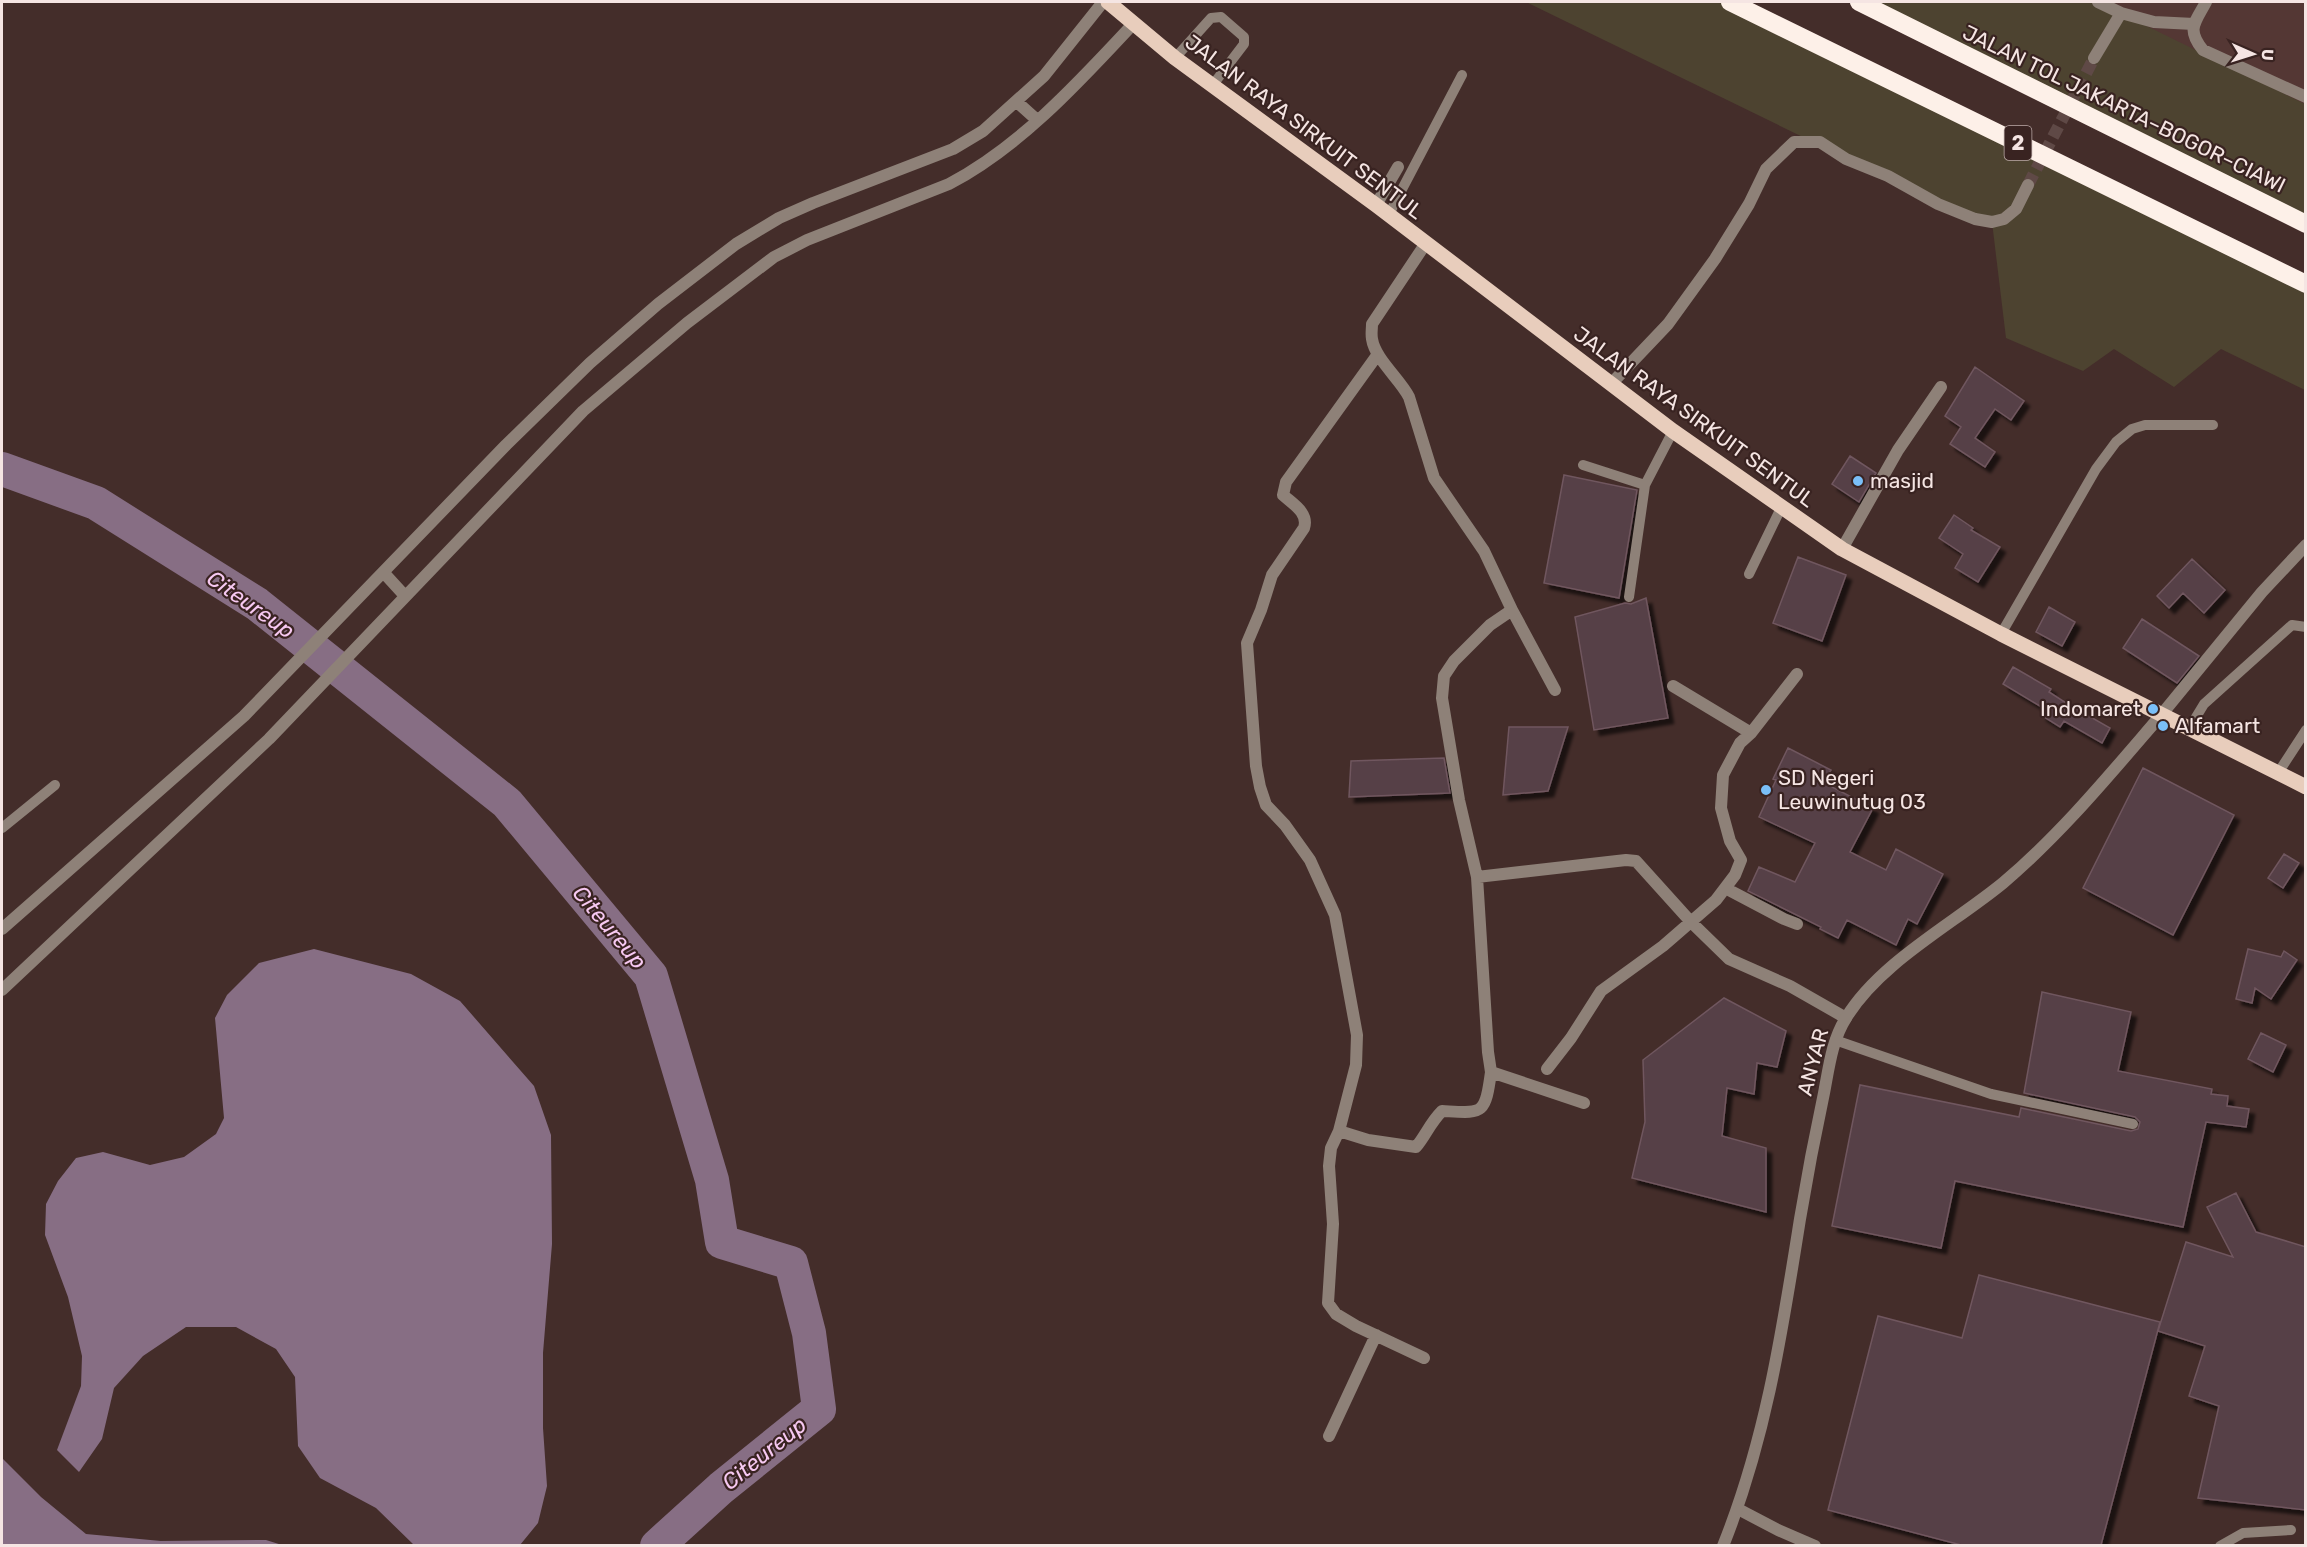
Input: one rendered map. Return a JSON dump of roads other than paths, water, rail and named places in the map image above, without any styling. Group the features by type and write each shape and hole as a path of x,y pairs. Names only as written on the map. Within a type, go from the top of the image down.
{"highway":[{"name":"2","path":"1730,2 2306,284"},
{"name":"JALAN TOL JAKARTA–BOGOR–CIAWI","path":"1859,2 2306,224"}],"main road":[{"name":"JALAN RAYA SIRKUIT SENTUL","path":"1105,2 1212,86 1376,205 1673,431 1842,549 2001,634 2306,787"}],"street":[{"path":"2,929 244,716 507,445 590,363 706,265 779,219 813,203 953,149 983,131 1044,76 1105,2"},
{"path":"2098,2 2121,13 2154,22 2174,25 2194,24"},
{"path":"2206,2 2194,24 2194,38 2203,50 2306,97"},
{"path":"2094,58 2121,13"},
{"path":"2,990 268,740 583,411 687,323 774,257 807,240 972,172 1037,120 1079,82 1134,23"},
{"path":"1017,102 1037,120"},
{"path":"1611,384 1668,324 1715,259 1749,204 1766,170 1794,142 1820,142 1846,159 1888,176 1938,204 1975,219 1992,222 2004,219 2016,209 2028,185"},
{"path":"1376,205 1398,167"},
{"path":"1425,243 1372,324 1371,340 1378,354 1409,397 1434,478 1484,551 1512,610 1555,690"},
{"path":"1378,354 1286,482 1283,495 1304,514 1306,521 1304,528 1272,575 1247,643 1256,765 1260,787 1266,804 1285,825 1310,860 1335,915 1357,1047 1356,1065 1339,1131 1331,1148 1329,1166 1334,1224 1328,1303 1336,1314 1424,1358"},
{"path":"1842,549 1898,450 1941,387"},
{"name":"ANYAR","path":"1723,1545 1738,1509 1770,1394 1809,1160 1835,1040 1846,1018 1864,993 1894,965 2002,884 2052,838 2162,714 2262,592 2306,544"},
{"path":"384,573 405,596"},
{"path":"1339,1131 1368,1140 1416,1147 1430,1123 1442,1111 1468,1114 1477,1111 1484,1103 1491,1072 1478,877 1459,800 1442,698 1444,676 1454,661 1490,626 1512,610"},
{"path":"1548,1070 1601,991 1663,946 1716,900 1739,867 1741,860 1730,841 1721,808 1723,775 1740,743 1751,733 1797,674"},
{"path":"1673,686 1751,733"},
{"path":"1478,877 1626,860 1636,861 1691,922 1729,959 1790,986 1846,1018"},
{"path":"1725,888 1797,924"},
{"path":"1491,1072 1584,1103"},
{"path":"1329,1436 1376,1335"},
{"path":"1738,1509 1778,1530 1815,1545"}],"lane":[{"path":"1175,58 1211,18 1221,17 1244,36 1244,45 1212,86"},
{"path":"1389,216 1462,75"},
{"path":"2001,634 2096,469 2116,442 2132,429 2145,424 2213,425"},
{"path":"1629,597 1645,485 1673,431"},
{"path":"1583,465 1645,485"},
{"path":"1749,574 1781,507"},
{"path":"2190,727 2204,704 2292,625 2306,627"},
{"path":"2278,773 2306,730"},
{"path":"2,828 55,785"},
{"path":"1835,1040 1991,1094 2133,1124"},
{"path":"2220,1545 2243,1533 2291,1530"}],"waterway":[{"name":"Citeureup","path":"2,469 96,503 257,604 507,803 651,976 712,1180 722,1242 791,1263 809,1333 819,1409 721,1488 657,1546"}],"tunnel":[{"path":"2028,185 2094,58"}],"place":[{"name":"masjid","path":"1858,481"},
{"name":"Indomaret","path":"2153,709"},
{"name":"Alfamart","path":"2163,726"},
{"name":"SD Negeri Leuwinutug 03","path":"1766,790"}]}
